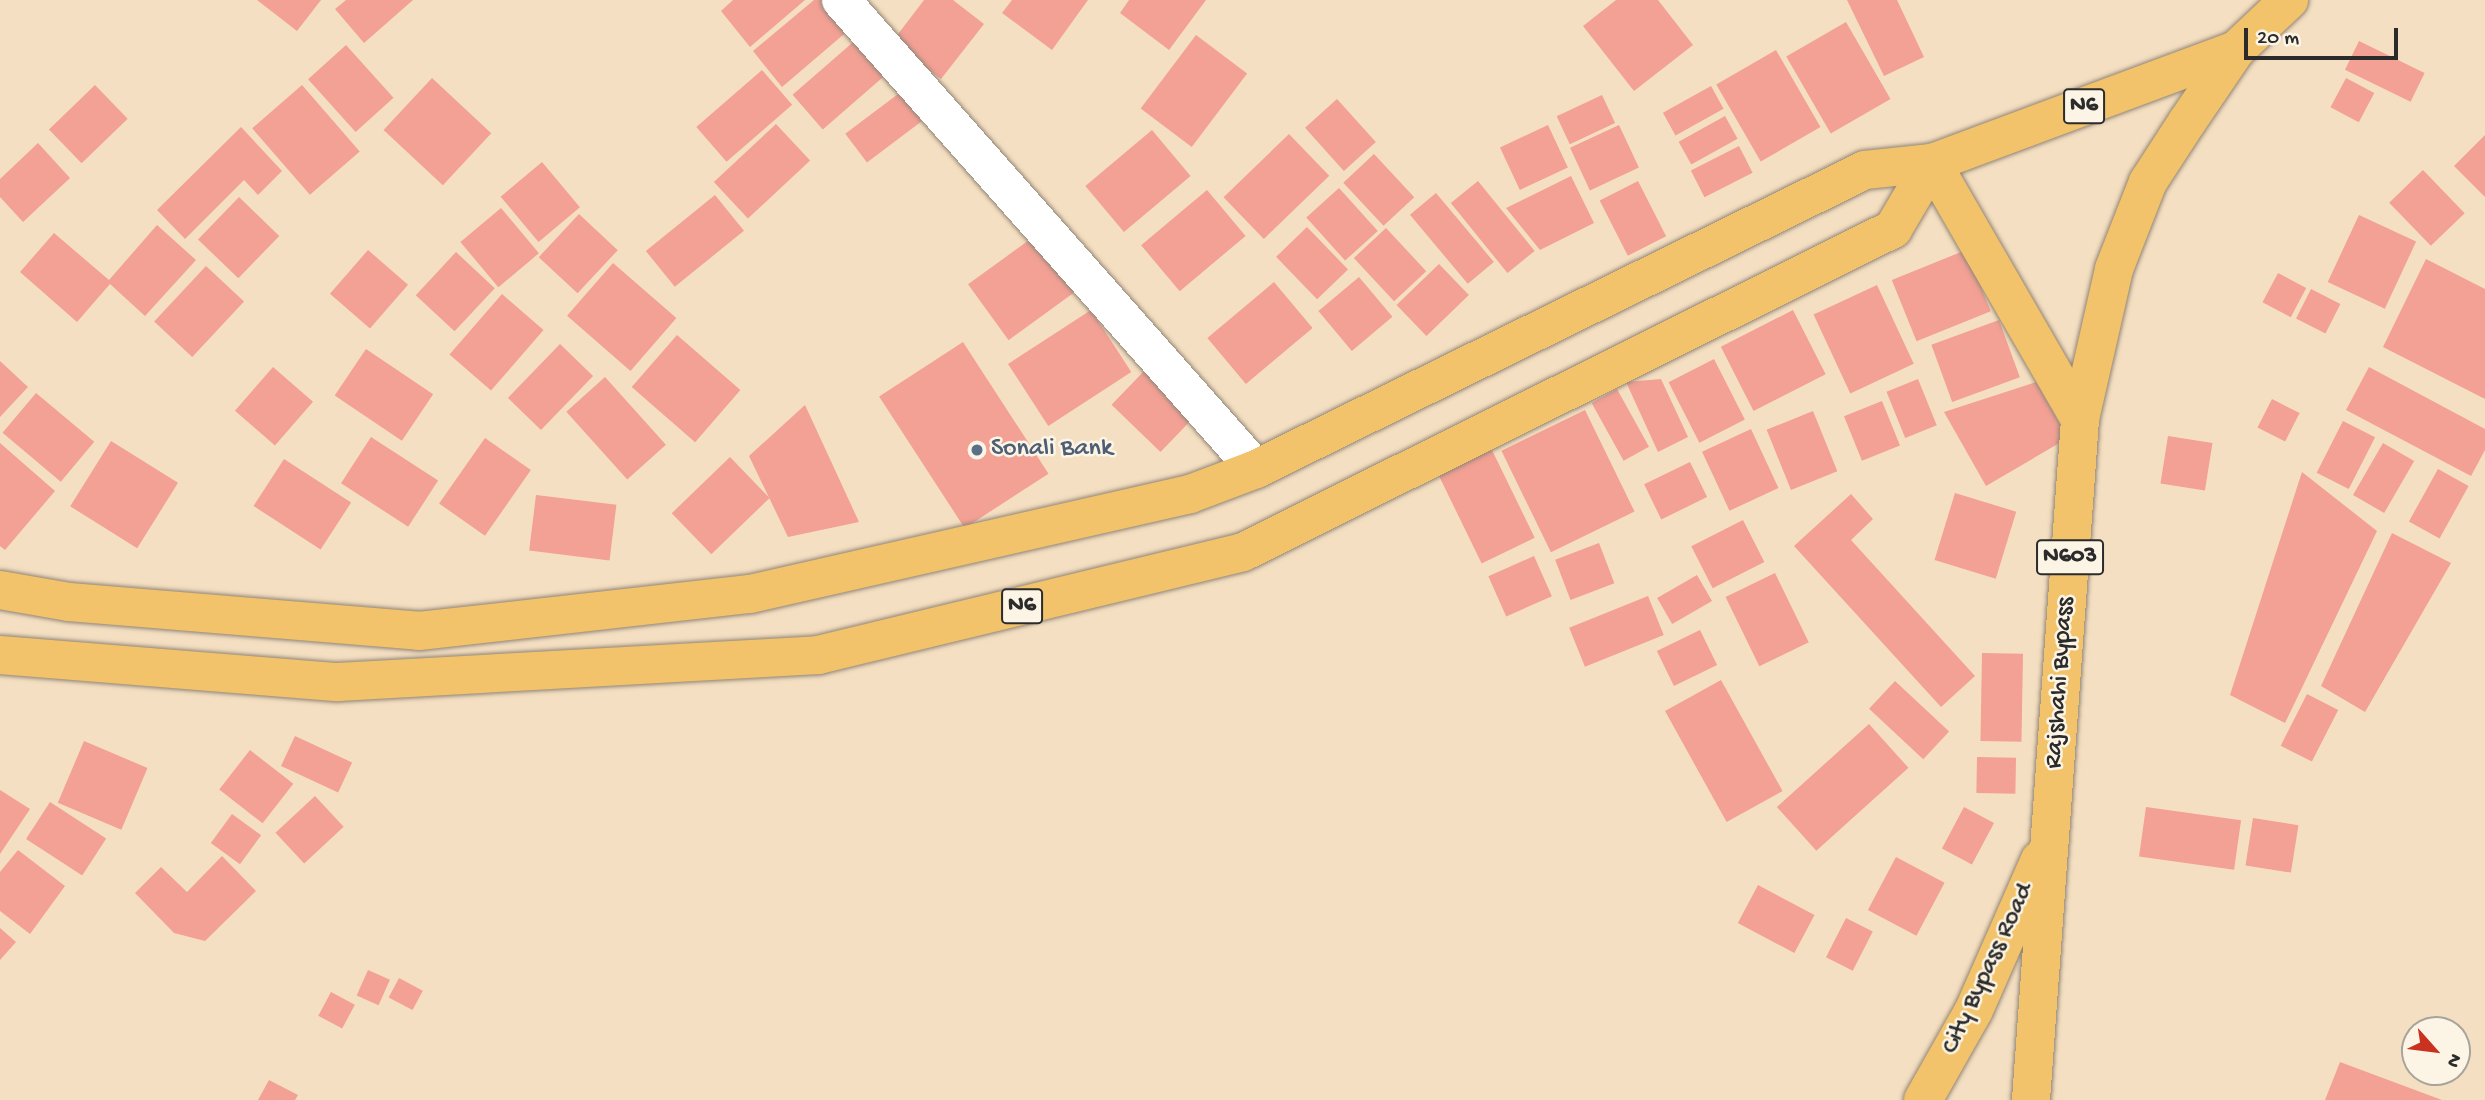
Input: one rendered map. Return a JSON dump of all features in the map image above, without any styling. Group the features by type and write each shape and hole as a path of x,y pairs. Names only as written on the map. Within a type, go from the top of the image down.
{"highway":[{"name":"N6","path":"0,590 69,602 419,631 750,594 1190,494 1256,469 1865,170 1932,163 2236,50 2290,0"},
{"name":"Rajshahi Bypass","path":"2031,1100 2080,419 2114,269 2148,182 2236,50"},
{"name":"N6","path":"0,655 338,682 818,655 1243,552 1893,229 1932,163"},
{"path":"1932,163 2080,419"},
{"name":"City Bypass Road","path":"1923,1100 1974,1010 2050,836"}],"street":[{"path":"841,0 1256,469"}],"building":[{"path":"257,0 321,0 297,31"},
{"path":"346,0 413,0 364,43 335,9"},
{"path":"733,0 805,0 750,47 721,11"},
{"path":"814,0 826,0 850,29 782,87 753,51"},
{"path":"924,0 953,0 984,24 941,79 892,42"},
{"path":"1012,0 1088,0 1052,50 1002,13"},
{"path":"1129,0 1206,0 1169,50 1120,13"},
{"path":"1616,0 1658,0 1693,45 1634,91 1583,26"},
{"path":"1847,0 1897,0 1924,57 1884,76"},
{"path":"1846,22 1890,99 1831,134 1786,56"},
{"path":"1196,35 1247,74 1192,147 1141,108"},
{"path":"859,37 889,72 823,129 793,95"},
{"path":"2359,41 2425,73 2411,102 2345,70"},
{"path":"346,45 394,98 356,132 308,79"},
{"path":"1776,50 1820,127 1761,162 1716,84"},
{"path":"762,70 792,105 727,162 696,127"},
{"path":"432,78 491,133 443,185 384,130"},
{"path":"2346,78 2374,93 2359,122 2331,107"},
{"path":"95,85 128,119 82,163 49,129"},
{"path":"302,85 360,151 310,195 252,128"},
{"path":"1711,86 1724,109 1676,135 1663,113"},
{"path":"906,88 928,117 867,162 845,134"},
{"path":"1602,95 1615,123 1570,144 1557,116"},
{"path":"1337,99 1376,142 1344,171 1305,128"},
{"path":"1725,116 1738,139 1691,164 1679,142"},
{"path":"776,124 810,161 748,219 714,182"},
{"path":"1548,125 1568,168 1520,190 1500,147"},
{"path":"1619,125 1639,168 1590,190 1570,148"},
{"path":"241,127 282,171 258,195 244,180 185,239 157,210"},
{"path":"1152,130 1191,176 1124,232 1085,186"},
{"path":"1289,134 1329,176 1264,239 1224,197"},
{"path":"2485,135 2485,197 2454,166"},
{"path":"38,143 70,178 23,222 0,197 0,179"},
{"path":"1739,146 1753,173 1705,197 1691,171"},
{"path":"1374,154 1414,197 1384,226 1343,183"},
{"path":"542,162 580,207 539,242 501,197"},
{"path":"2423,170 2465,213 2431,246 2389,203"},
{"path":"1571,176 1594,223 1540,250 1506,208"},
{"path":"1478,181 1535,251 1507,273 1451,203"},
{"path":"1638,181 1666,236 1628,256 1600,201"},
{"path":"1339,188 1378,231 1345,261 1306,217"},
{"path":"1207,190 1246,236 1180,291 1141,245"},
{"path":"1436,193 1494,262 1468,284 1410,215"},
{"path":"715,195 744,231 675,287 646,251"},
{"path":"239,197 279,236 238,278 198,239"},
{"path":"501,208 539,253 498,287 460,242"},
{"path":"579,214 618,250 578,293 539,257"},
{"path":"2359,215 2416,242 2385,309 2328,282"},
{"path":"157,225 196,260 145,316 110,284 77,322 20,272 54,233 109,280"},
{"path":"1307,227 1348,269 1317,299 1276,257"},
{"path":"1386,228 1426,271 1394,301 1354,258"},
{"path":"1036,235 1077,291 1009,340 968,284"},
{"path":"368,250 408,285 370,329 330,294"},
{"path":"1966,250 1991,311 1917,341 1892,280"},
{"path":"456,252 495,288 455,331 416,295"},
{"path":"2426,259 2485,289 2485,399 2383,347"},
{"path":"613,263 676,318 630,371 567,316"},
{"path":"1439,264 1469,295 1426,336 1397,305"},
{"path":"206,266 244,301 192,357 154,322"},
{"path":"2278,273 2306,288 2291,317 2263,302"},
{"path":"1359,277 1392,317 1352,351 1318,311"},
{"path":"1274,282 1313,328 1246,384 1207,338"},
{"path":"1877,285 1914,364 1850,393 1814,315"},
{"path":"2311,289 2340,304 2325,333 2296,318"},
{"path":"502,294 544,330 491,390 450,354"},
{"path":"1091,310 1131,372 1048,426 1008,364"},
{"path":"1793,310 1826,374 1754,411 1721,347"},
{"path":"1999,320 2020,377 1952,402 1931,345"},
{"path":"677,335 740,390 695,442 632,387"},
{"path":"963,342 1049,474 965,528 879,396"},
{"path":"560,344 593,376 541,430 508,398"},
{"path":"366,349 433,394 402,441 335,395"},
{"path":"1714,359 1745,420 1699,443 1669,382"},
{"path":"0,361 28,387 0,417"},
{"path":"273,367 313,402 275,446 235,411"},
{"path":"2369,367 2485,429 2485,450 2471,476 2346,410"},
{"path":"1147,368 1196,415 1160,452 1112,405"},
{"path":"605,377 666,445 627,479 566,412"},
{"path":"1661,379 1688,437 1658,452 1626,382"},
{"path":"1918,379 1937,425 1905,438 1886,392"},
{"path":"2036,382 2068,438 1986,486 1944,412"},
{"path":"1617,389 1649,447 1624,461 1592,403"},
{"path":"36,393 94,442 61,482 3,433"},
{"path":"2272,399 2300,413 2285,442 2257,428"},
{"path":"1882,401 1900,446 1862,461 1844,416"},
{"path":"805,405 859,522 788,537 749,456"},
{"path":"1585,410 1635,512 1551,552 1501,451"},
{"path":"1813,411 1837,471 1791,490 1767,430"},
{"path":"2343,421 2375,437 2349,489 2317,473"},
{"path":"1751,429 1778,488 1730,511 1702,452"},
{"path":"2168,436 2212,443 2205,490 2160,483"},
{"path":"371,437 438,481 408,527 341,483"},
{"path":"485,438 531,470 485,536 439,504"},
{"path":"111,441 178,483 137,548 70,506"},
{"path":"0,443 55,491 5,550 0,546"},
{"path":"2383,443 2414,461 2384,513 2353,495"},
{"path":"1490,446 1535,538 1482,564 1437,472"},
{"path":"730,457 770,498 711,554 672,513"},
{"path":"284,459 351,503 321,550 254,506"},
{"path":"1690,462 1707,497 1661,519 1644,484"},
{"path":"2438,469 2469,486 2440,538 2409,521"},
{"path":"2302,472 2377,531 2285,723 2230,695"},
{"path":"1955,493 2016,512 1996,579 1935,560"},
{"path":"1851,494 1873,519 1851,540 1975,676 1941,707 1794,546"},
{"path":"536,495 616,505 610,560 529,551"},
{"path":"1743,520 1764,562 1713,588 1691,546"},
{"path":"2392,533 2451,563 2365,712 2321,686"},
{"path":"1599,543 1614,583 1571,600 1555,560"},
{"path":"1534,556 1552,596 1506,617 1488,576"},
{"path":"1775,573 1809,642 1759,666 1726,597"},
{"path":"1697,575 1712,601 1672,624 1657,598"},
{"path":"1648,596 1664,635 1585,667 1569,628"},
{"path":"1700,630 1717,665 1674,686 1657,651"},
{"path":"1982,653 2023,654 2021,742 1980,741"},
{"path":"1721,680 1783,791 1727,822 1665,711"},
{"path":"1895,681 1949,731 1923,759 1869,709"},
{"path":"2307,694 2338,710 2312,762 2281,746"},
{"path":"1869,724 1908,768 1816,851 1777,807"},
{"path":"295,736 352,763 338,793 281,766"},
{"path":"84,741 148,768 121,830 58,803"},
{"path":"250,750 293,784 263,823 219,789"},
{"path":"1977,757 2016,758 2015,794 1976,793"},
{"path":"0,790 30,809 0,854"},
{"path":"315,796 344,827 304,864 276,833"},
{"path":"50,802 106,838 82,875 26,839"},
{"path":"1964,807 1994,823 1972,864 1942,848"},
{"path":"2146,807 2241,820 2234,870 2139,857"},
{"path":"232,814 261,835 240,864 211,843"},
{"path":"2253,818 2298,825 2291,873 2245,865"},
{"path":"18,850 65,886 30,934 0,911 0,872"},
{"path":"222,856 256,891 205,941 174,933 135,893 161,867 187,892"},
{"path":"1896,857 1945,883 1916,936 1868,910"},
{"path":"1758,885 1815,915 1794,953 1738,923"},
{"path":"1846,918 1873,932 1853,971 1826,957"},
{"path":"0,928 16,942 0,960"},
{"path":"368,970 390,980 379,1005 357,996"},
{"path":"399,978 423,991 413,1010 389,997"},
{"path":"331,992 355,1005 342,1029 318,1016"},
{"path":"2340,1062 2442,1100 2325,1100"},
{"path":"269,1080 298,1095 295,1100 258,1100"}],"place":[{"name":"Sonali Bank","path":"977,450"}]}
